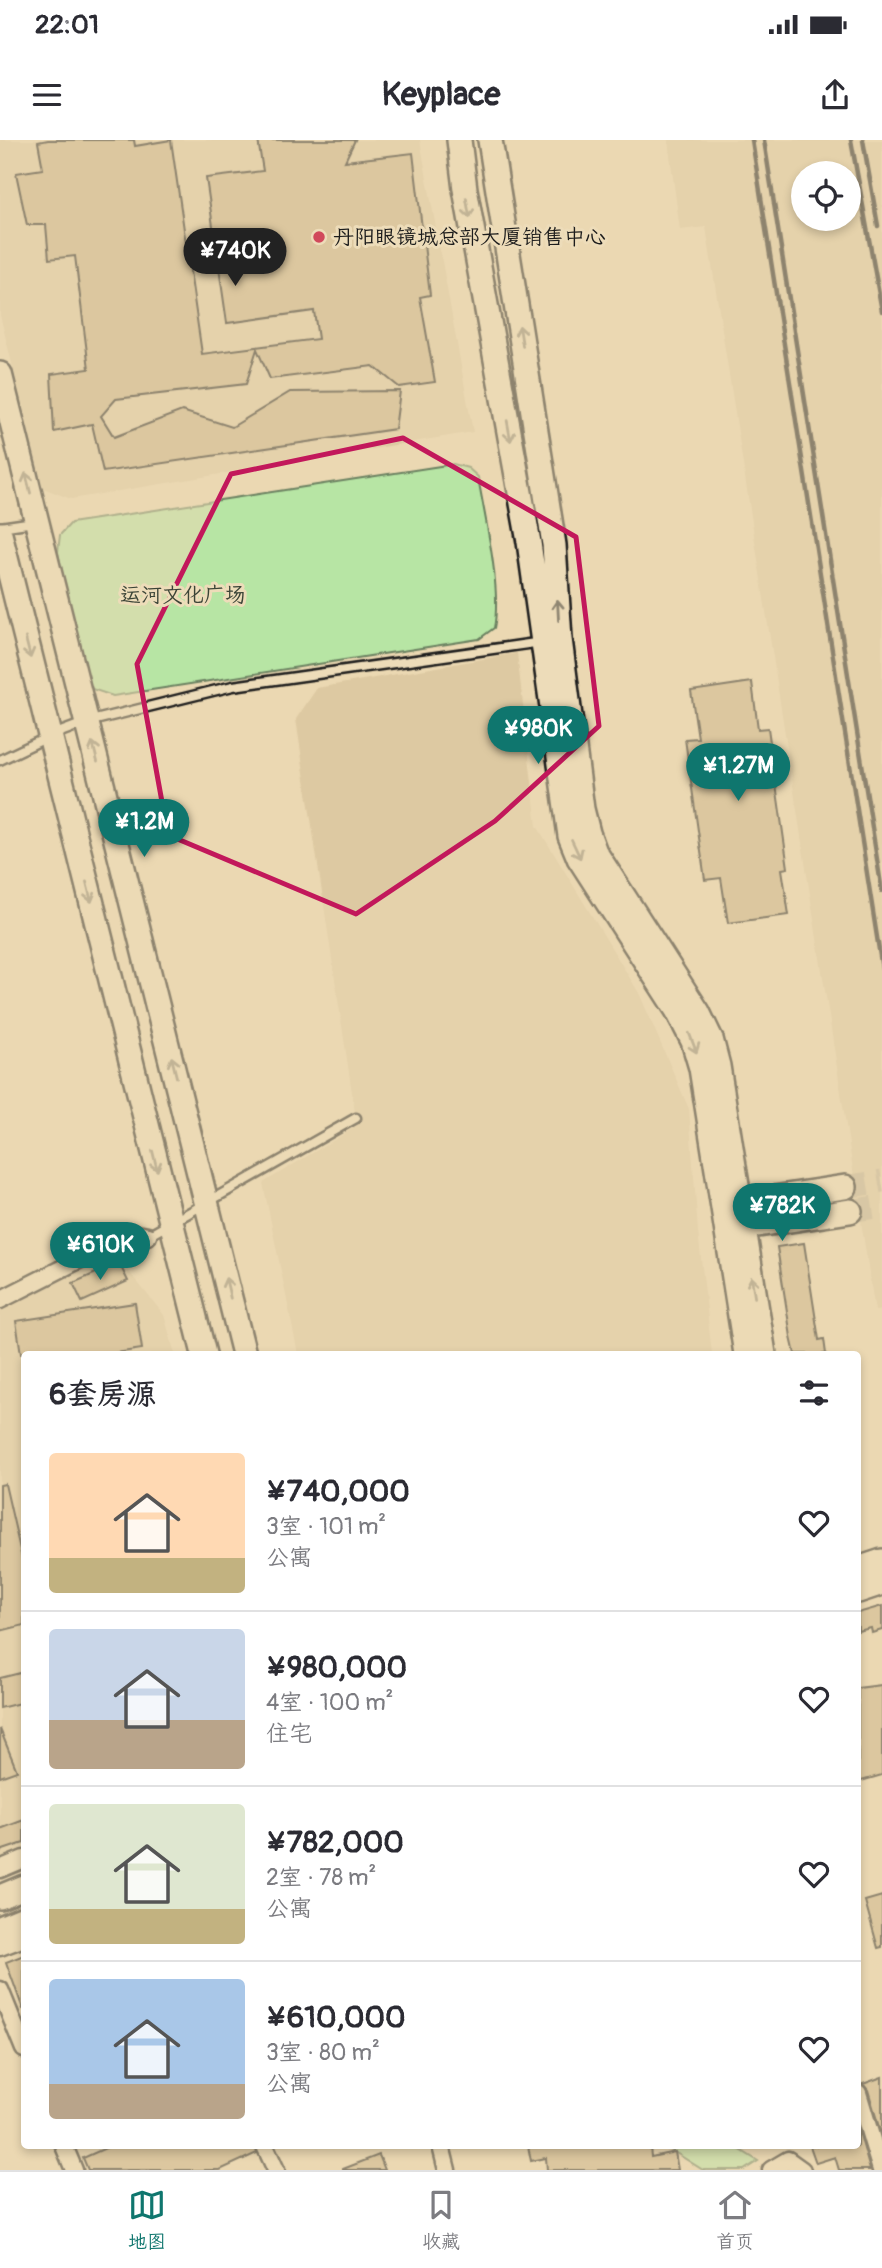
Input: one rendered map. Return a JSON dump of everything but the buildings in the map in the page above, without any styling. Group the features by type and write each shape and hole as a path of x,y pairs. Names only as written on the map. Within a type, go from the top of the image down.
{"street":[{"path":"459,140 465,188 529,542 552,640"},
{"path":"490,140 555,545 552,640 570,836 579,858 677,1010 694,1041 736,1216 763,1351"},
{"path":"0,374 243,1351"},
{"path":"0,534 203,1351"},
{"path":"736,1216 845,1187"},
{"path":"736,1216 850,1211"},
{"path":"736,1216 747,1351"},
{"path":"0,1300 132,1233 148,1236"},
{"path":"861,1568 882,1561"},
{"path":"861,1590 882,1583"},
{"path":"0,1870 21,1861"},
{"path":"0,1897 21,1888"},
{"path":"0,1928 21,1919"},
{"path":"0,1947 21,1939"},
{"path":"0,1990 21,2042"},
{"path":"861,2103 881,2170"},
{"path":"65,2149 74,2170"},
{"path":"266,2149 276,2170"},
{"path":"442,2149 447,2170"},
{"path":"771,2170 788,2160 802,2170"}],"lane":[{"path":"0,527 37,522"},
{"path":"0,760 50,736 88,722 233,687 552,640"},
{"path":"148,1236 356,1118"}],"highlighted area":[{"path":"403,438 576,537 599,726 495,821 356,914 168,835 137,664 231,474"}],"shaded area":[{"path":"0,140 420,140 473,432 71,499 43,488 0,315"},
{"path":"668,140 882,140 882,1310 875,1311 706,227 680,230"},
{"path":"517,653 537,826 639,993 689,1109 698,1232 712,1351 297,1351 263,1183 357,1126 296,719 317,688"},
{"path":"113,1252 164,1315 174,1351 21,1351 21,1850 0,1858 0,1312"}],"green space":[{"name":"运河文化广场","path":"453,464 468,468 478,477 492,553 496,593 494,628 479,639 113,696 92,689 82,670 58,552 60,535 71,523"},
{"path":"670,2149 739,2149 758,2161 744,2170 703,2170"}],"tunnel":[{"path":"845,1187 882,1181"},
{"path":"850,1211 882,1206"}],"railway":[{"path":"752,140 882,969"},
{"path":"764,140 882,891"},
{"path":"851,140 882,311"},
{"path":"863,140 878,226"}],"place":[{"name":"丹阳眼镜城总部大厦销售中心","path":"319,237"}]}
